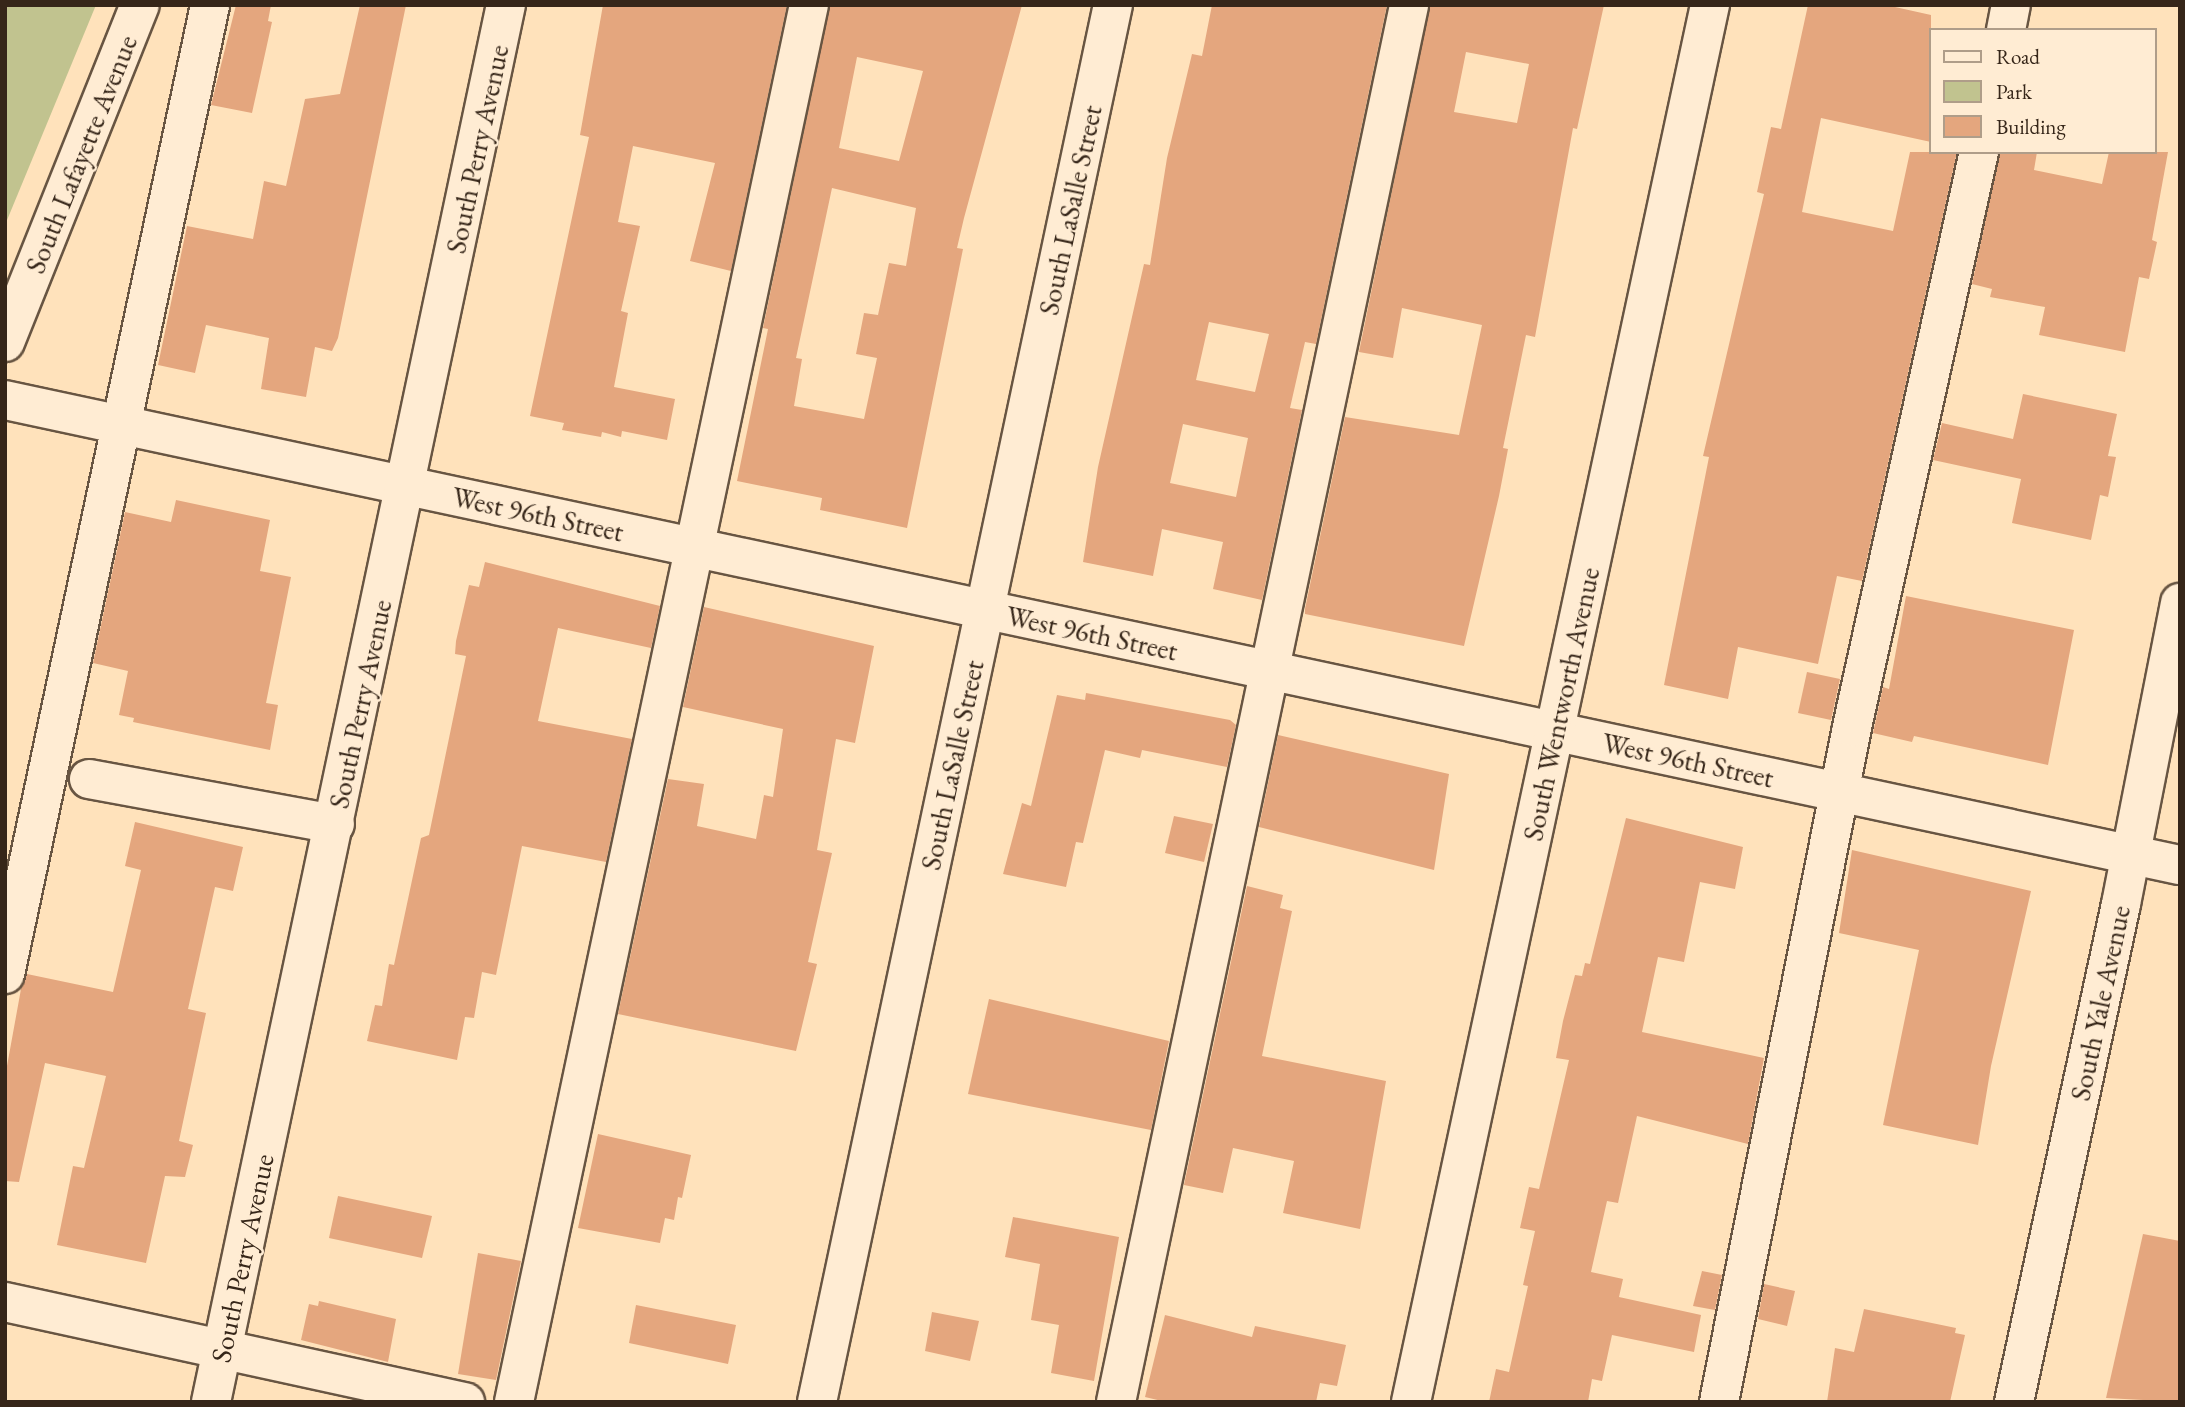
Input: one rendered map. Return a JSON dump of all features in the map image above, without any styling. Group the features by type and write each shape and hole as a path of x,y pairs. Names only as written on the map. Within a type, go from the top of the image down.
{"street":[{"name":"South Lafayette Avenue","path":"5,342 140,5"},
{"path":"5,974 210,5"},
{"name":"South Perry Avenue","path":"211,1402 407,486 506,5"},
{"path":"514,1402 809,5"},
{"name":"South LaSalle Street","path":"817,1402 1113,5"},
{"path":"1116,1402 1266,670 1409,5"},
{"name":"South Wentworth Avenue","path":"1411,1402 1710,5"},
{"path":"2006,28 2011,5"},
{"path":"1719,1402 1842,793 1852,727 1979,154"},
{"name":"West 96th Street","path":"5,400 2180,865"},
{"name":"South Yale Avenue","path":"2014,1402 2180,603"},
{"path":"89,779 335,824"},
{"path":"5,1302 465,1402"}],"green space":[{"path":"5,5 96,5 5,225"}],"building":[{"path":"236,5 271,5 268,21 272,22 252,113 211,105"},
{"path":"360,5 406,5 338,338 332,351 315,347 306,397 261,389 269,338 206,325 195,373 158,365 187,226 253,239 264,181 286,186 305,99 340,94"},
{"path":"603,5 787,5 731,271 690,261 715,163 633,146 618,222 640,226 621,311 628,313 614,387 675,399 667,440 622,431 621,437 602,432 601,437 562,430 564,423 530,416 589,137 580,135"},
{"path":"830,5 1022,5 957,248 963,249 907,528 820,510 822,498 737,481 768,329 763,328","holes":["857,57 923,71 899,161 839,148","832,188 916,208 906,266 889,263 878,315 864,313 856,354 877,358 864,419 794,406 802,359 796,358"]},
{"path":"1212,5 1387,5 1316,344 1305,342 1290,408 1302,410 1262,600 1213,589 1223,542 1162,529 1153,576 1083,562 1098,467 1144,264 1150,265 1167,158 1192,54 1202,56","holes":["1209,322 1269,334 1255,392 1196,380","1183,424 1248,438 1236,497 1170,483"]},
{"path":"1430,5 1604,5 1577,129 1573,128 1535,337 1526,335 1503,448 1508,449 1499,496 1464,646 1305,614 1345,417 1459,435 1482,325 1402,308 1393,358 1359,352","holes":["1466,52 1529,64 1517,123 1454,112"]},
{"path":"1808,5 1886,5 1931,15 1930,142 1821,118 1802,212 1893,231 1910,152 1957,154 1862,581 1837,576 1818,664 1738,647 1728,699 1664,685 1709,457 1703,456 1764,194 1757,192 1771,127 1781,129"},
{"path":"2168,152 2152,240 2157,242 2149,279 2139,277 2125,352 2039,335 2045,307 1990,297 1992,289 1972,284 2000,154 2037,154 2034,170 2102,184 2109,154"},
{"path":"2023,394 2117,414 2108,456 2116,457 2108,497 2100,495 2091,540 2012,523 2021,479 1933,460 1942,423 2013,439"},
{"path":"176,500 270,520 260,571 291,577 266,703 278,705 270,750 133,722 134,718 119,715 128,671 93,663 125,512 171,522"},
{"path":"485,562 660,606 651,648 558,628 538,721 632,739 606,862 522,846 496,975 482,972 474,1018 465,1017 457,1060 367,1041 375,1005 382,1006 389,964 394,965 421,838 429,835 466,656 455,654 456,641 469,585 479,587"},
{"path":"1906,596 2074,630 2048,765 1914,736 1912,742 1873,733 1883,687 1889,689"},
{"path":"704,607 874,646 855,743 836,739 817,850 832,853 808,962 817,964 796,1051 618,1014 668,779 704,784 697,826 756,839 764,795 773,797 783,729 683,707"},
{"path":"1807,672 1840,679 1831,720 1798,713"},
{"path":"1086,693 1230,720 1236,725 1227,767 1142,750 1140,758 1105,750 1083,843 1076,842 1066,887 1003,874 1022,803 1031,806 1057,695 1085,700"},
{"path":"1278,735 1449,774 1434,870 1259,827"},
{"path":"1174,816 1213,824 1204,862 1165,853"},
{"path":"1626,818 1743,847 1735,889 1700,882 1684,962 1658,957 1642,1032 1764,1058 1748,1144 1637,1116 1618,1203 1607,1201 1591,1272 1623,1279 1619,1297 1701,1315 1694,1352 1612,1335 1602,1381 1592,1379 1588,1402 1489,1402 1496,1369 1509,1372 1528,1286 1523,1285 1535,1231 1520,1228 1529,1187 1539,1189 1569,1060 1556,1058 1563,1021 1575,975 1582,976 1585,963 1590,964"},
{"path":"135,822 243,847 233,891 215,887 188,1009 206,1013 179,1141 193,1145 185,1177 165,1176 146,1263 57,1245 73,1166 84,1168 106,1076 45,1063 19,1182 5,1181 5,1077 21,989 27,974 113,992 141,870 125,866"},
{"path":"1852,850 2031,891 1991,1066 1978,1145 1883,1125 1919,950 1839,933"},
{"path":"1247,886 1283,895 1280,908 1292,911 1262,1056 1386,1081 1360,1229 1283,1213 1294,1161 1233,1148 1223,1193 1184,1185"},
{"path":"989,999 1169,1041 1151,1130 968,1094"},
{"path":"598,1134 691,1155 682,1198 678,1197 674,1220 665,1218 660,1243 578,1228"},
{"path":"338,1196 432,1216 422,1258 329,1238"},
{"path":"1013,1217 1119,1237 1094,1381 1051,1373 1059,1325 1031,1320 1040,1264 1005,1257"},
{"path":"2143,1234 2180,1241 2180,1402 2106,1398"},
{"path":"478,1253 521,1261 496,1380 458,1374"},
{"path":"1702,1271 1722,1275 1715,1310 1693,1306"},
{"path":"1764,1284 1795,1291 1787,1326 1758,1319"},
{"path":"319,1301 396,1319 388,1362 301,1340 309,1304 318,1306"},
{"path":"636,1305 736,1325 728,1364 629,1343"},
{"path":"1864,1309 1956,1328 1955,1333 1965,1335 1950,1402 1827,1402 1835,1348 1854,1352"},
{"path":"932,1312 979,1321 970,1361 925,1351"},
{"path":"1165,1315 1252,1337 1255,1326 1346,1345 1337,1386 1320,1383 1316,1402 1166,1402 1145,1397"}]}
